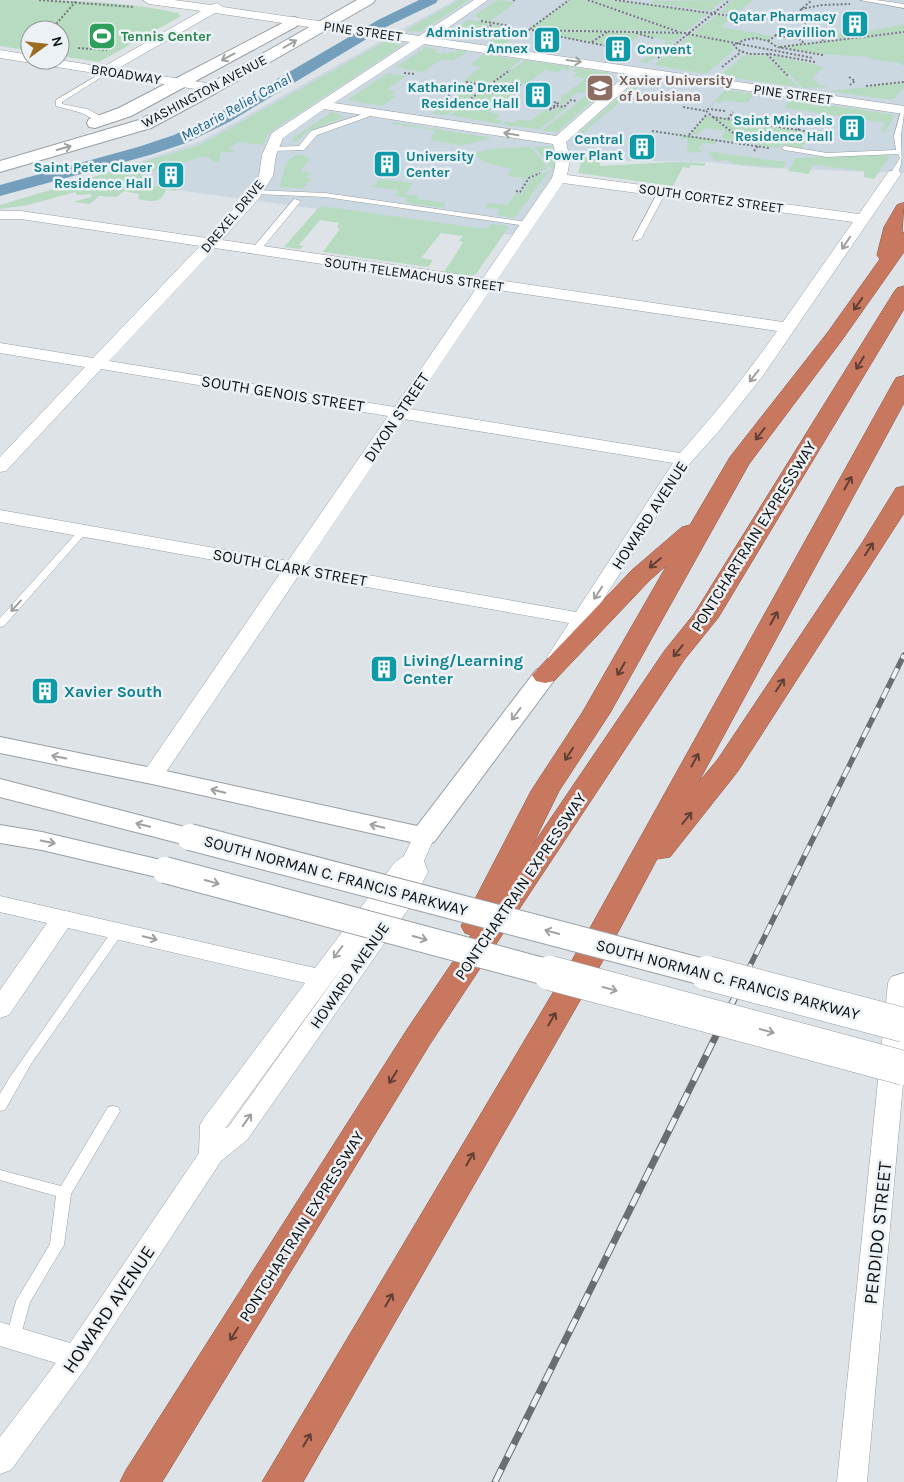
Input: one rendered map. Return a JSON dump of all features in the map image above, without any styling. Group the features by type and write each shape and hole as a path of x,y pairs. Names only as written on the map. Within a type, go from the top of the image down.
{"highway":[{"path":"885,264 894,227 904,209"},
{"path":"419,1036 545,791 596,713 738,462 836,336 904,238"},
{"name":"PONTCHARTRAIN EXPRESSWAY","path":"140,1482 419,1036 674,656 705,618 904,292"},
{"path":"282,1482 585,964 824,525 904,383"},
{"path":"622,895 728,765 904,493"},
{"path":"545,675 641,575 705,520"}],"street":[{"name":"PINE STREET","path":"148,0 904,111"},
{"path":"102,73 229,0"},
{"name":"WASHINGTON AVENUE","path":"0,167 145,124 214,88 368,0"},
{"name":"DREXEL DRIVE","path":"0,467 210,244 256,192 266,176 271,149 277,136 482,0"},
{"name":"WASHINGTON AVENUE","path":"56,134 102,121 125,112 319,8"},
{"path":"0,54 20,57"},
{"name":"BROADWAY","path":"70,67 102,73 214,88"},
{"path":"322,105 559,141 638,71"},
{"name":"DIXON STREET","path":"152,776 527,224 551,175 563,168 563,151 559,141"},
{"name":"HOWARD AVENUE","path":"212,1154 213,1125 403,867 413,861 424,836 545,675 684,459 750,381 789,328 894,174"},
{"name":"SOUTH CORTEZ STREET","path":"551,175 862,219"},
{"name":"SOUTH TELEMACHUS STREET","path":"0,215 21,215 255,251 789,328"},
{"name":"SOUTH GENOIS STREET","path":"0,348 684,459"},
{"name":"SOUTH CLARK STREET","path":"0,516 581,619"},
{"path":"0,745 152,776 424,836"},
{"name":"SOUTH NORMAN C. FRANCIS PARKWAY","path":"0,788 904,1025"},
{"path":"0,834 42,841 165,870 904,1068"},
{"name":"HOWARD AVENUE","path":"0,1461 77,1357 212,1154 238,1133 401,902 417,872 413,861"},
{"path":"0,904 320,978"},
{"path":"0,1009 62,918"},
{"name":"PERDIDO STREET","path":"852,1482 895,1140 902,982"},
{"path":"7,1336 77,1357"}],"lane":[{"path":"863,0 904,6"},
{"path":"102,73 58,101 58,105 89,113 102,121"},
{"path":"894,174 904,158 900,152 897,139 904,111"},
{"path":"271,149 301,148 314,133 375,113"},
{"path":"785,148 827,155 900,152"},
{"path":"256,192 325,195 527,224"},
{"path":"637,239 662,192"},
{"path":"255,251 297,201"},
{"path":"0,624 83,531"},
{"path":"0,1106 16,1075 95,969 118,931"},
{"path":"7,1336 23,1301 57,1245 64,1192 113,1111"},
{"path":"0,1175 64,1192"}],"path":[{"path":"39,0 136,7"},
{"path":"59,20 77,0"},
{"path":"512,0 516,1"},
{"path":"526,30 570,0"},
{"path":"588,0 683,33 812,58"},
{"path":"614,0 713,12 738,17"},
{"path":"654,61 730,0"},
{"path":"808,25 792,15 812,0"},
{"path":"801,9 828,4 856,4"},
{"path":"479,20 510,26"},
{"path":"519,28 622,49"},
{"path":"526,30 683,33"},
{"path":"592,42 608,32"},
{"path":"636,32 640,35 654,38"},
{"path":"777,47 904,32"},
{"path":"768,41 777,34 799,39 804,43"},
{"path":"816,34 824,41"},
{"path":"736,43 752,39 768,41 777,47 823,55"},
{"path":"736,43 735,48 741,52 815,62"},
{"path":"70,48 108,50"},
{"path":"718,69 741,52"},
{"path":"767,54 794,81"},
{"path":"453,112 511,70"},
{"path":"466,82 518,91"},
{"path":"461,86 491,94 511,82 522,87"},
{"path":"488,86 496,90"},
{"path":"513,90 518,86"},
{"path":"430,108 456,90"},
{"path":"554,102 558,103 548,110 558,106 564,107 571,100 578,101"},
{"path":"683,107 706,113 713,117 747,144"},
{"path":"689,135 708,109 725,111"},
{"path":"728,119 733,112"},
{"path":"713,117 818,133"},
{"path":"798,130 803,123"},
{"path":"652,130 758,146 785,148"},
{"path":"726,146 730,141"},
{"path":"754,151 758,146"},
{"path":"516,191 520,192 530,178 551,175"}],"shaded area":[{"name":"Xavier University of Louisiana","path":"455,0 904,0 904,173 765,168 709,162 564,160 520,236 169,189 70,185 201,141"}],"green space":[{"name":"Tennis Center","path":"0,0 106,3 148,7 177,13 181,16 99,62 70,58 70,20 20,20 20,49 0,46"},
{"path":"459,0 469,0 420,32 405,31"},
{"path":"497,0 513,2 510,7 491,20 509,25 481,20 475,15"},
{"path":"571,0 585,0 674,31 530,29"},
{"path":"590,0 609,0 708,13 699,18 700,20 686,31 682,32"},
{"path":"654,0 726,0 713,7 715,8 711,11 650,3"},
{"path":"733,0 753,0 735,15 718,12 726,9 724,8"},
{"path":"716,15 737,19 729,19 721,27 772,36 768,40 748,38 734,42 692,34 709,21 712,21 710,20"},
{"path":"468,20 491,23 472,33 451,33"},
{"path":"904,24 904,31 825,40 819,35 865,32"},
{"path":"494,25 502,26 499,29 493,28 486,33 513,38 504,45 492,43 481,33"},
{"path":"536,31 605,32 590,42"},
{"path":"608,32 634,33 639,36 623,48 593,42"},
{"path":"638,33 680,33 683,35 674,41 669,40 673,43 657,53 658,55 647,63 640,62 655,53 653,52 667,41"},
{"path":"904,33 904,66 900,63 869,57 824,54 782,47"},
{"path":"690,35 733,43 732,48 734,50 706,74 654,65 665,56 671,56 666,55 679,44 682,44 681,42"},
{"path":"388,40 401,46 276,128 266,137 263,145 238,142 228,149 236,152 221,152 219,162 215,162 206,156 140,174 143,177 121,183 126,187 139,183 147,188 172,184 177,191 166,189 158,200 138,199 139,194 124,191 117,197 99,196 90,204 73,202 91,197 91,194 78,195 75,192 28,205 0,209 0,205 200,145"},
{"path":"426,47 437,50 435,52 441,54 443,52 447,54 450,52 455,53 458,50 468,52 453,61 442,59 423,72 396,67"},
{"path":"484,54 521,60 490,83 463,81 481,67 470,65"},
{"path":"745,55 767,56 799,87 719,76"},
{"path":"770,55 813,64 823,68 812,78 820,85 830,87 803,88"},
{"path":"526,60 572,67 568,70 561,69 557,73 545,70 526,84 509,81 503,86 493,83"},
{"path":"576,68 611,73 587,92 576,93 563,105 559,104 562,99 560,98 585,79 573,76 577,72 571,71"},
{"path":"388,73 406,76 387,89 395,92 391,95 396,96 382,106 347,100"},
{"path":"641,77 648,79 591,126 583,135 582,147 575,146 576,138 583,129"},
{"path":"904,83 904,87 893,100 828,91"},
{"path":"499,89 515,92 489,112 500,115 496,119 502,121 499,124 450,115 482,92 491,94"},
{"path":"464,90 476,93 447,115 431,114"},
{"path":"725,90 755,94 747,103 723,100 720,103 715,102 708,108"},
{"path":"588,94 598,96 557,132 543,130"},
{"path":"791,99 895,115 885,132 881,131 885,123 785,108"},
{"path":"560,107 566,108 540,129 502,125 506,121 513,123 518,119 530,121 544,110 554,111"},
{"path":"332,112 345,117 306,132 298,141 291,142 294,137"},
{"path":"707,115 744,143 721,138 725,131 704,128 698,135 691,134"},
{"path":"715,118 812,133 801,149 781,145 777,148 748,143"},
{"path":"393,122 492,138 459,146 430,140 435,130 392,124"},
{"path":"682,135 718,140 715,144 703,143 698,149 705,151 687,153 688,139 681,139"},
{"path":"551,146 555,152 554,170 521,217 553,170 534,147"},
{"path":"531,147 548,168 528,177 519,190 525,178 508,176 512,169 484,162 474,153 493,149"},
{"path":"585,150 596,150 595,155 600,156 600,166 674,162 706,163 704,166 691,165 689,168 683,167 673,186 578,173"},
{"path":"707,151 786,162 783,168 734,164 727,160 715,161"},
{"path":"301,155 310,159 300,171 312,173 305,177 311,179 303,188 312,189 280,187 288,161 295,156"},
{"path":"890,156 874,179 864,177 864,171 815,165 812,166 809,174 788,171 796,158"},
{"path":"549,171 514,218 497,215 499,209 485,208 488,203 507,205 516,193 521,194 532,178"},
{"path":"380,179 413,183 405,195 418,196 418,199 446,203 443,208 408,203 405,202 408,198 395,196 399,190 368,186 374,185"},
{"path":"320,206 486,229 491,224 508,226 508,228 476,274 472,276 444,272 461,246 463,242 459,241 463,236 441,233 421,258 433,260 428,267 323,252 340,229 337,227 339,223 320,220 299,245 303,246 300,249 284,247"}],"waterway":[{"name":"Metarie Relief Canal","path":"0,191 144,151 180,139 225,117 383,23 431,0"}],"railway":[{"path":"746,974 904,655"},
{"path":"495,1482 747,973"}],"place":[{"name":"Qatar Pharmacy Pavillion","path":"855,24"},
{"name":"Tennis Center","path":"102,36"},
{"name":"Administration Annex","path":"547,40"},
{"name":"Convent","path":"618,49"},
{"name":"Xavier University of Louisiana","path":"600,88"},
{"name":"Katharine Drexel Residence Hall","path":"538,95"},
{"name":"Saint Michaels Residence Hall","path":"852,128"},
{"name":"Central Power Plant","path":"642,147"},
{"name":"University Center","path":"387,164"},
{"name":"Saint Peter Claver Residence Hall","path":"171,175"},
{"name":"Living/Learning Center","path":"384,669"},
{"name":"Xavier South","path":"45,691"}]}
